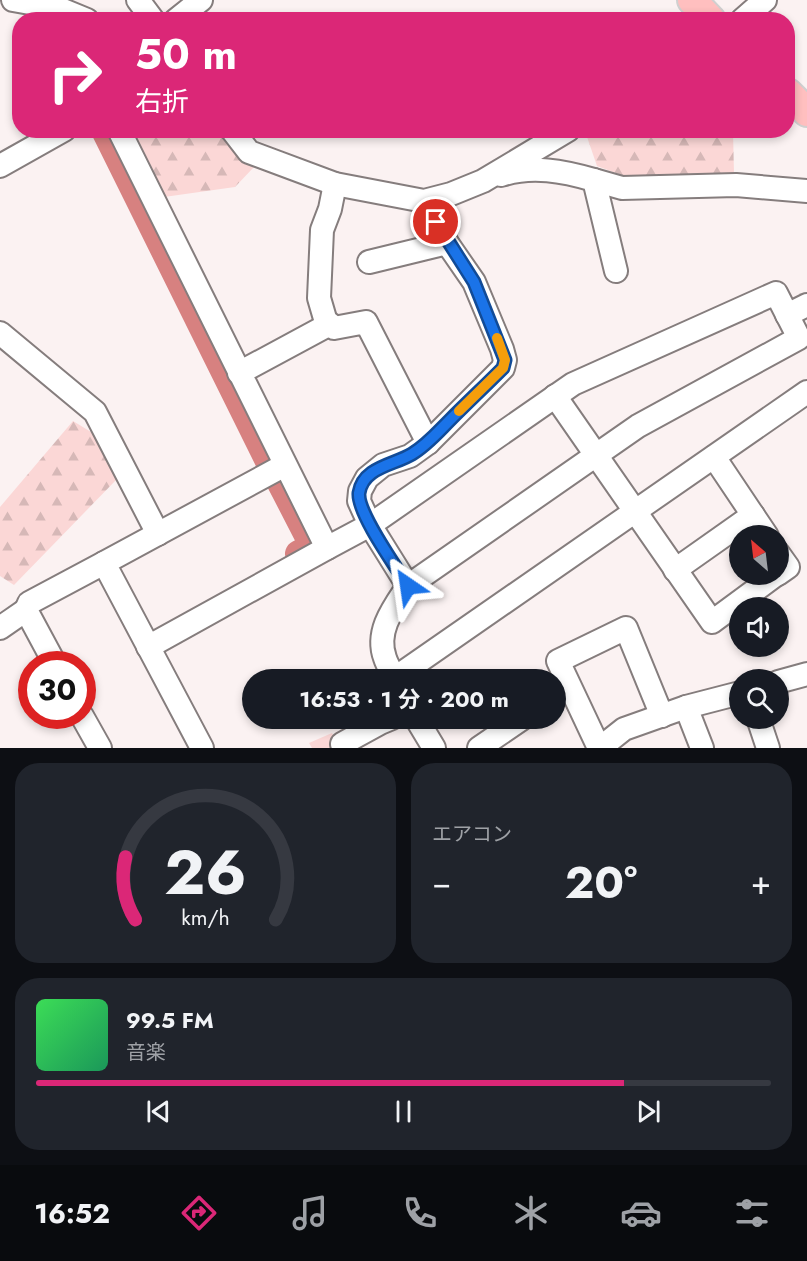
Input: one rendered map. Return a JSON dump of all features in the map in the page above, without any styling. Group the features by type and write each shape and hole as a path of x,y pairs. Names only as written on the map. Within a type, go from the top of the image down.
{"main road":[{"path":"692,0 703,12"},
{"path":"795,100 807,112"}],"street":[{"path":"13,0 58,9"},
{"path":"186,12 201,0"},
{"path":"751,12 765,0"},
{"path":"0,166 50,138"},
{"path":"123,138 327,548"},
{"path":"238,138 249,152 335,184 424,201 451,194 514,171 541,170 563,172 622,188 736,185 807,191"},
{"path":"483,181 555,138"},
{"path":"594,180 616,271"},
{"path":"335,184 330,209 322,230 319,298 326,322 334,328 366,322 428,443"},
{"path":"408,586 370,525 359,501 360,491 367,478 383,465 410,456 428,443 503,368 505,360 474,282 447,243 424,201"},
{"path":"369,262 447,243"},
{"path":"148,647 370,525 573,384 776,293 803,346 638,426 408,586 389,615 382,641 384,657 390,669"},
{"path":"787,315 807,305"},
{"path":"239,373 330,324"},
{"path":"0,333 94,412 158,534"},
{"path":"409,669 807,392"},
{"path":"555,396 712,622 763,585"},
{"path":"714,457 760,525"},
{"path":"0,628 26,610 30,603 285,465"},
{"path":"675,570 753,515"},
{"path":"104,563 202,748"},
{"path":"26,610 48,651"},
{"path":"662,716 626,628 558,660 599,748 624,729 729,696"},
{"path":"789,680 806,677"},
{"path":"686,708 702,748"},
{"path":"89,729 100,748"},
{"path":"344,748 342,744 369,729"},
{"path":"423,729 434,748"},
{"path":"762,729 768,748"},
{"path":"479,748 507,740"}],"green space":[{"path":"136,138 231,138 254,167 235,187 164,197"},
{"path":"587,138 733,138 734,174 624,176 597,166"},
{"path":"73,421 91,432 117,479 14,585 0,576 0,507"},
{"path":"332,733 340,748 312,748 309,743"}],"waterway":[{"path":"109,138 269,461"},
{"path":"279,479 312,543 313,547 299,554"}],"slow traffic":[{"path":"459,411 503,368 505,360 497,338"}],"route":[{"path":"408,586 370,525 359,501 360,491 367,478 383,465 410,456 428,443 503,368 505,360 474,282 447,243 436,222"}]}
